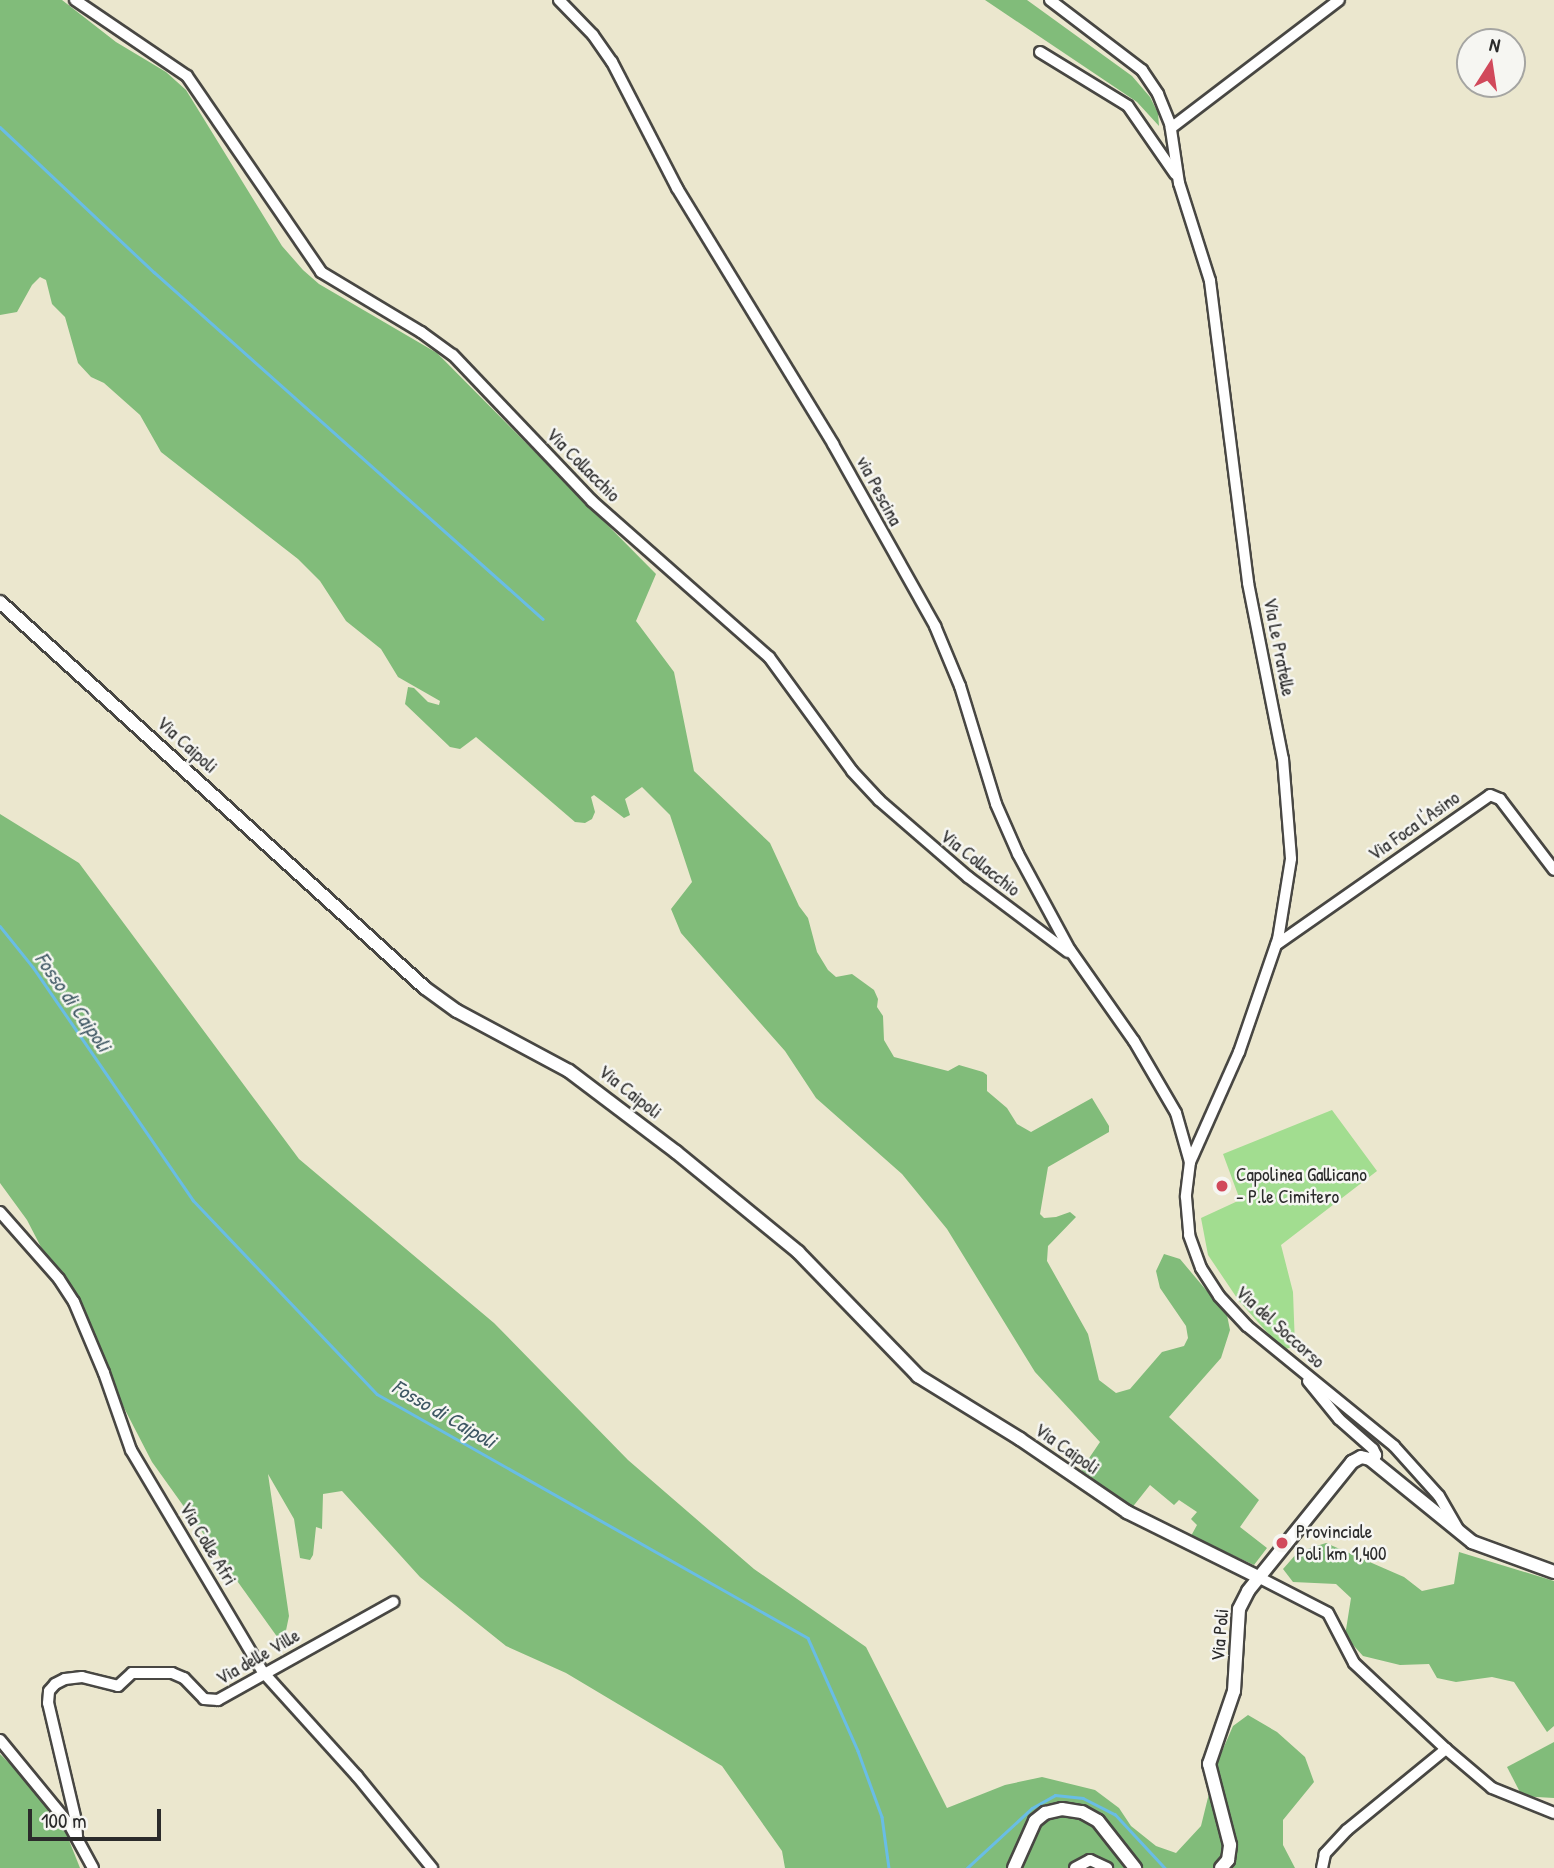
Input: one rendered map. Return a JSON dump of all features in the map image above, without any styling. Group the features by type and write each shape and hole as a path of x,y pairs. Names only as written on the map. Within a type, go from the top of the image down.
{"street":[{"name":"Via Collacchio","path":"75,0 117,30 175,65 192,81 318,269 340,286 422,332 453,355 600,509 769,657 852,771 883,804 968,877 1074,957"},
{"name":"via Pescina","path":"559,0 593,35 612,62 680,195 827,433 930,617 960,686 1001,816 1032,882 1074,957"},
{"name":"Via Le Pratelle","path":"1050,0 1142,70 1158,94 1171,128 1177,177 1210,281 1248,583 1283,759 1291,859 1276,946 1239,1052 1190,1162"},
{"path":"1171,128 1339,0"},
{"path":"1040,52 1128,106 1177,177"},
{"name":"Via Caipoli","path":"0,601 425,988 464,1015 569,1071 676,1152 798,1252 918,1376 1020,1439 1127,1512 1260,1578"},
{"name":"Via Foca l'Asino","path":"1276,946 1490,794 1500,799 1554,870"},
{"name":"Via del Soccorso","path":"1074,957 1128,1031 1169,1099 1190,1162 1187,1220 1198,1263 1237,1317 1302,1372 1375,1428 1403,1455 1444,1502 1462,1536"},
{"name":"Via Colle Afri","path":"0,1212 59,1279 74,1302 104,1373 131,1450 263,1672 357,1776 432,1868"},
{"path":"1302,1372 1339,1419 1373,1449 1376,1455 1373,1461 1462,1536 1491,1551 1554,1572"},
{"name":"Via Poli","path":"1226,1866 1229,1842 1209,1761 1234,1691 1239,1609 1246,1593 1352,1462 1362,1457 1373,1461"},
{"path":"1260,1578 1328,1613 1354,1663 1446,1749 1493,1788 1554,1813"},
{"name":"Via delle Ville","path":"77,1836 76,1821 48,1703 50,1691 55,1684 65,1679 82,1677 118,1686 132,1673 173,1673 184,1678 204,1699 214,1700 242,1688 263,1672 393,1602"},
{"path":"0,1740 77,1836 93,1868"},
{"path":"1322,1868 1325,1854 1347,1830 1446,1749"},
{"path":"1014,1868 1035,1821 1045,1813 1062,1809 1092,1817 1135,1868"},
{"path":"1079,1867 1093,1860 1107,1868"}],"green space":[{"path":"0,0 62,0 116,42 166,72 186,90 282,246 303,270 319,284 437,353 656,574 636,621 674,672 694,771 770,843 799,906 808,918 817,952 828,970 836,977 852,974 874,990 878,999 877,1007 883,1016 884,1040 894,1057 948,1071 959,1065 983,1072 987,1075 987,1091 1007,1108 1017,1124 1031,1132 1092,1098 1109,1126 1109,1132 1048,1167 1040,1214 1044,1218 1070,1212 1076,1217 1048,1246 1047,1261 1088,1334 1099,1380 1116,1393 1130,1389 1162,1352 1184,1346 1188,1338 1186,1326 1160,1288 1156,1271 1164,1254 1180,1259 1227,1315 1230,1330 1221,1358 1169,1417 1259,1500 1240,1527 1267,1548 1254,1565 1191,1536 1197,1525 1191,1519 1197,1512 1179,1500 1174,1505 1150,1485 1131,1509 1081,1470 1100,1442 1035,1372 947,1229 902,1174 816,1098 785,1051 681,933 671,909 692,882 670,815 642,787 625,799 630,815 624,818 594,795 591,797 595,812 592,819 585,823 575,822 476,737 460,749 450,747 405,704 408,687 414,688 428,702 439,705 440,701 398,677 381,649 346,621 320,581 298,559 161,452 140,415 104,383 91,377 78,363 65,317 52,304 46,280 40,277 32,285 17,312 0,315"},
{"path":"985,0 1027,0 1132,76 1150,97 1158,113 1159,126 1137,102"},
{"path":"0,814 79,863 299,1159 494,1323 628,1460 754,1569 866,1647 947,1808 1005,1785 1042,1777 1095,1790 1119,1808 1131,1826 1156,1846 1176,1853 1201,1826 1216,1765 1233,1726 1248,1715 1277,1732 1305,1757 1314,1782 1283,1820 1283,1845 1295,1868 785,1868 782,1851 722,1766 566,1673 506,1646 420,1577 342,1491 323,1494 322,1529 316,1527 313,1555 310,1560 300,1558 294,1519 268,1474 289,1616 283,1645 152,1462 27,1220 0,1183"},
{"path":"1332,1110 1377,1171 1281,1245 1293,1292 1295,1346 1283,1350 1239,1301 1208,1255 1201,1218 1240,1200 1223,1154"},
{"path":"1326,1543 1404,1577 1422,1591 1454,1584 1459,1552 1554,1581 1554,1726 1547,1732 1514,1682 1492,1677 1456,1682 1437,1678 1429,1664 1400,1665 1363,1656 1345,1636 1351,1598 1336,1584 1293,1582 1283,1569 1298,1552"},
{"path":"1554,1742 1554,1798 1522,1796 1507,1767"},
{"path":"0,1754 57,1810 80,1868 0,1868"}],"waterway":[{"path":"0,127 154,272 543,619"},
{"name":"Fosso di Caipoli","path":"0,926 33,967 193,1200 377,1394 808,1638 858,1751 882,1817 889,1868"},
{"name":"Fosso di Caipoli","path":"967,1868 1032,1808 1055,1795 1083,1798 1115,1814 1165,1868"}],"place":[{"name":"Capolinea Gallicano - P.le Cimitero","path":"1222,1186"},
{"name":"Provinciale Poli km 1,400","path":"1282,1543"}]}
